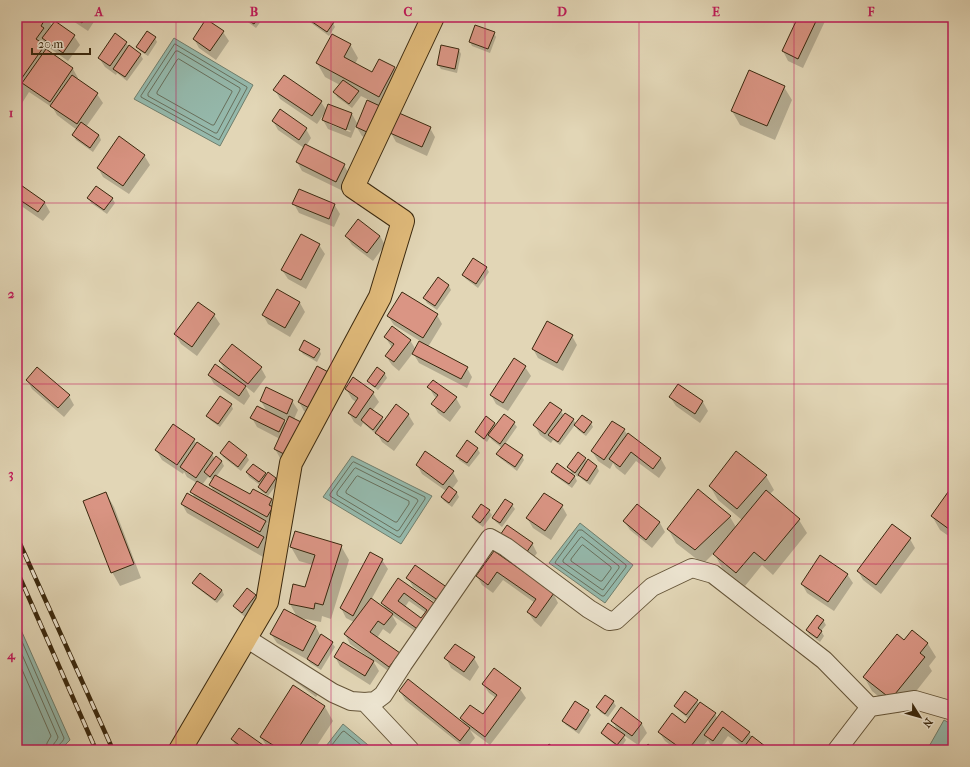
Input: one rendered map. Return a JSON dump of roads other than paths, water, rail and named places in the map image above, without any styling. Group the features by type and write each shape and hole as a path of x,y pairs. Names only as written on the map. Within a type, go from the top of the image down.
{"main road":[{"path":"180,750 267,602 291,463 380,298 403,221 353,187 432,17"}],"street":[{"path":"246,638 333,693 351,701 374,701 383,695 490,538 506,546 589,609 609,621 616,620 652,588 692,568 713,574 824,660 870,707"},
{"path":"837,750 870,707 915,700 953,711"},
{"path":"365,702 410,750"}],"water":[{"path":"174,38 253,85 220,146 134,99"},
{"path":"352,456 432,496 401,544 323,497"},
{"path":"580,523 633,565 605,603 549,563"},
{"path":"17,621 70,740 60,750 17,750"},
{"path":"944,720 953,725 953,750 927,750"},
{"path":"343,724 374,750 323,750"}],"railway":[{"path":"17,537 113,750"},
{"path":"17,571 96,750"}]}
